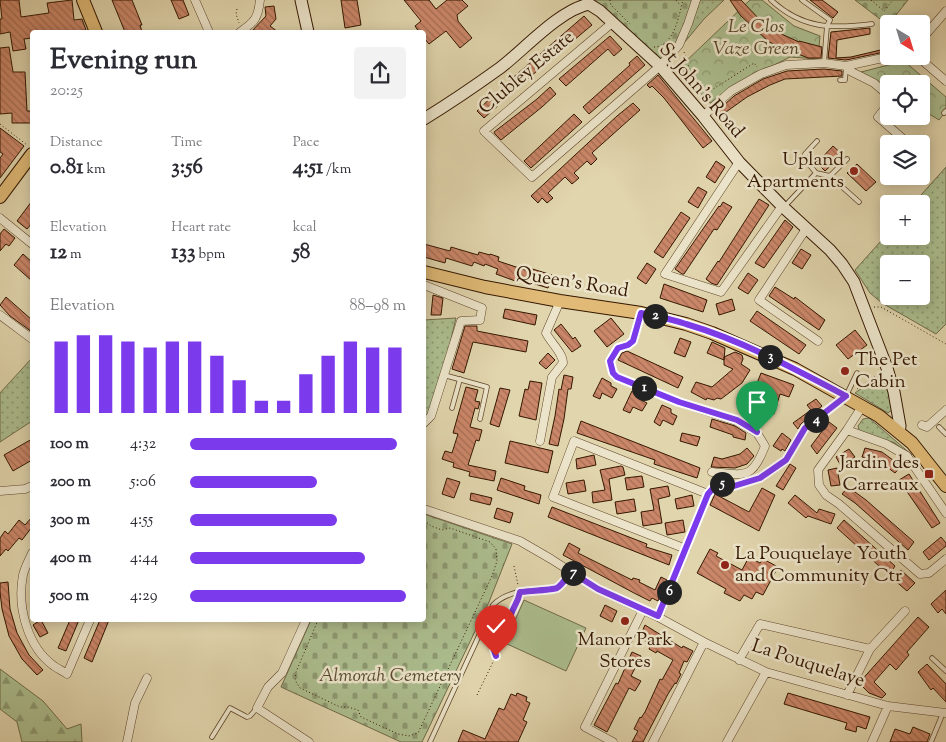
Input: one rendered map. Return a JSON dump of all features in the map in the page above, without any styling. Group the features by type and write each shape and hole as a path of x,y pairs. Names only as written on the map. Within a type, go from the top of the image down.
{"main road":[{"path":"82,0 95,30"},
{"path":"301,0 308,30"},
{"name":"St John's Road","path":"426,118 454,101 501,67 556,21 576,7 588,2 660,66 739,162 782,207 830,250 842,264 854,282 887,368 894,392 900,426 899,432"},
{"path":"1,193 30,157"},
{"name":"Queen's Road","path":"426,272 485,287 641,313 686,324 712,333 778,361 862,405 912,443 946,486"}],"street":[{"path":"195,0 208,30"},
{"path":"245,30 252,25 259,14 260,0"},
{"path":"660,66 679,45 696,0"},
{"path":"930,30 946,11"},
{"name":"Clubley Estate","path":"612,23 484,131 532,177 660,66"},
{"path":"702,116 731,91 761,74 786,64 824,63 846,66 880,59"},
{"path":"927,65 946,81"},
{"path":"846,66 850,71 874,82 880,88"},
{"path":"887,125 899,135"},
{"path":"739,162 665,274 721,292 782,207"},
{"path":"0,218 30,242"},
{"path":"806,229 759,300 818,341"},
{"path":"426,286 482,308 480,320 461,321 432,416 426,421"},
{"path":"540,441 552,376 563,363 563,358 546,333 560,301"},
{"path":"641,313 633,341 628,345 618,348 610,361 613,373 617,377 679,402 737,420 757,432 765,446 759,462 753,471 742,475 712,472"},
{"path":"0,315 30,338"},
{"path":"658,616 708,494 715,486 721,484 734,486 760,478 786,460 805,428 846,396"},
{"path":"862,405 847,430 818,470 819,485 826,495 920,574 929,573 946,559"},
{"path":"922,425 928,427 946,410"},
{"path":"847,430 886,444 907,456 946,513"},
{"path":"686,549 553,497 574,441 708,494"},
{"path":"0,491 30,487"},
{"name":"La Pouquelaye","path":"426,511 520,541 598,589 658,616 704,642 766,672 888,706 945,711"},
{"path":"30,558 23,574 23,603 26,627 37,648 53,666 67,674 89,622"},
{"path":"614,742 585,727 644,610"},
{"path":"847,694 870,649 905,611"},
{"path":"305,622 282,673 268,687 257,708 309,742"},
{"path":"739,660 760,624 870,649"},
{"path":"653,742 704,642"},
{"path":"728,742 766,672"},
{"path":"127,742 135,703 147,678"},
{"path":"872,742 888,706"}],"lane":[{"path":"771,0 795,18 811,23 843,28 872,24"},
{"path":"802,0 830,20 827,26 824,63"},
{"path":"840,80 844,80 846,66"},
{"path":"817,141 805,154 808,163 816,173 830,176 859,202"},
{"path":"830,176 847,159"},
{"path":"782,207 816,173"},
{"path":"846,396 857,373"},
{"path":"444,375 488,387 480,419"},
{"path":"452,408 460,379"},
{"path":"939,427 946,434"},
{"path":"430,742 493,605 497,601 520,592 539,589 551,590 558,587 571,572"},
{"path":"932,658 946,670"},
{"path":"212,737 230,708 247,716 250,716 257,708"},
{"path":"931,742 945,711"}],"path":[{"path":"610,0 611,5 631,26"},
{"path":"676,0 681,6"},
{"path":"652,46 657,47 665,44 671,36 683,0"},
{"path":"871,0 884,11 893,0"},
{"path":"237,9 236,14 244,30"},
{"path":"679,45 683,50 692,77 708,93 754,63 761,74"},
{"path":"0,124 30,147"},
{"path":"863,306 881,307 946,344"},
{"path":"846,396 887,368"},
{"path":"317,622 296,672 295,680 300,688 340,707 358,710 361,717 398,734 409,736 418,733 492,576 497,561 496,549 490,542 450,528 442,530 431,526 426,522"},
{"path":"477,695 496,656 494,650 518,599 520,592 514,566"}],"green space":[{"path":"594,0 692,0 676,42 660,60"},
{"path":"699,0 724,0 704,19 684,43 683,41"},
{"name":"Le Clos Vaze Green","path":"750,0 762,0 794,26 820,36 818,59 790,57 733,86 710,103 686,78 682,65"},
{"path":"855,0 908,0 896,15 880,15 880,19"},
{"path":"888,65 909,65 920,75 880,75 880,84 861,72"},
{"path":"930,83 946,97 946,111 939,120 930,114"},
{"path":"946,167 946,324 936,334 885,305 930,305 930,255 880,255 880,301 870,293 855,270 880,242 880,245 930,245 930,195 921,195"},
{"path":"456,318 448,352 429,412 426,416 426,320"},
{"path":"30,360 30,422 0,442 0,393"},
{"path":"882,374 885,375 892,410 888,413 855,393"},
{"path":"869,418 912,455 895,443 860,433 858,426 863,419"},
{"name":"Almorah Cemetery","path":"426,515 512,544 489,602 422,742 401,742 281,687 310,622 426,622"},
{"path":"524,600 586,628 566,671 505,643"},
{"path":"0,669 43,701 67,729 81,724 82,742 22,742 17,722 0,709"}],"building":[{"path":"0,0 19,0 21,17 49,13 47,3 72,0 74,20 82,19 86,30 30,30 30,38 24,39 26,49 13,51 10,32 0,34 0,19 2,19"},
{"path":"112,0 132,0 142,25 140,25 141,30 124,30"},
{"path":"171,0 183,0 189,15 179,19"},
{"path":"341,0 357,0 361,25 345,28"},
{"path":"404,0 429,0 436,9 447,0 462,0 468,6 457,15 458,21 472,38 460,48 446,31 429,44 426,40 426,30 418,30 415,26 421,21"},
{"path":"730,0 741,0 762,22 777,32 799,42 822,47 821,58 808,58 769,42 740,15"},
{"path":"810,0 822,0 838,12 833,18"},
{"path":"274,6 276,19 270,26 275,30 253,30 266,16 265,7"},
{"path":"584,16 592,25 500,102 484,118 477,111 501,88"},
{"path":"870,28 870,34 837,40 836,58 851,57 880,50 880,53 846,60 828,58 831,32"},
{"path":"610,36 622,49 614,56 608,49 566,86 559,79"},
{"path":"9,47 13,72 25,72 27,111 30,111 30,123 12,123 12,113 0,114 0,48"},
{"path":"637,56 645,65 589,114 583,107 630,65 629,63"},
{"path":"824,69 842,71 842,76 785,79 747,97 719,117 715,113 734,96 763,79 787,71"},
{"path":"658,75 712,141 703,148 664,98 652,86 650,88 647,85"},
{"path":"550,87 556,94 542,107 501,140 495,134 494,132"},
{"path":"633,103 640,110 592,153 597,159 591,165 587,161 574,173 579,178 572,184 565,177 548,193 553,198 547,203 542,198 538,203 531,196 617,116"},
{"path":"574,114 582,122 531,168 524,161"},
{"path":"0,128 24,146 0,178 0,158 3,154 0,152"},
{"path":"833,146 844,156 825,171 817,163"},
{"path":"716,161 725,167 715,183 706,177"},
{"path":"857,164 876,182 866,191 847,173"},
{"path":"698,187 707,192 698,208 688,202"},
{"path":"759,199 769,205 717,285 711,283 706,279"},
{"path":"723,202 732,207 717,230 714,229 684,274 682,274 675,269"},
{"path":"30,204 30,225 27,229 17,221"},
{"path":"681,212 690,218 663,258 654,252"},
{"path":"785,220 793,227 764,268 755,263"},
{"path":"4,229 15,238 9,246 6,244 0,251 0,234"},
{"path":"426,245 450,251 451,247 478,255 479,252 490,254 499,257 498,261 525,270 526,267 552,275 548,288 519,279 518,282 496,274 498,269 485,264 484,266 474,262 472,266 446,258 445,263 426,258"},
{"path":"801,249 811,255 802,269 792,263"},
{"path":"23,254 30,260 30,279 14,265"},
{"path":"647,263 656,269 646,284 637,278"},
{"path":"748,273 758,280 748,294 738,288"},
{"path":"664,284 707,300 703,312 660,298"},
{"path":"775,287 794,299 795,297 825,320 819,330 769,296"},
{"path":"433,295 443,298 441,315 431,315"},
{"path":"6,297 30,318 30,331 10,316 0,305"},
{"path":"732,299 735,310 719,315 716,304"},
{"path":"505,309 537,315 535,325 503,318"},
{"path":"757,311 806,345 799,354 750,321"},
{"path":"611,318 624,334 607,347 594,331"},
{"path":"561,324 573,339 575,337 581,346 572,352 554,330"},
{"path":"465,326 477,326 477,331 528,341 526,352 473,342 464,373 452,369"},
{"path":"855,330 867,345 848,359 836,345"},
{"path":"680,338 691,342 685,357 674,353"},
{"path":"712,342 725,348 724,360 707,353"},
{"path":"627,351 683,377 678,388 618,360 622,353"},
{"path":"735,352 742,355 741,364 750,370 742,383 721,399 707,398 706,400 691,392 696,382 712,387 733,369 724,365 724,357"},
{"path":"548,353 555,360 546,369 539,363"},
{"path":"761,373 794,385 789,397 780,394 774,414 760,409 767,390 756,386"},
{"path":"564,375 573,377 571,389 568,389 558,446 549,444 559,389 561,390"},
{"path":"602,378 617,389 612,398 602,393 600,399 593,396"},
{"path":"530,381 542,383 536,420 519,416 525,389 528,390"},
{"path":"466,387 478,390 475,401 480,402 478,409 475,408 470,427 482,430 479,441 476,440 468,465 496,471 494,481 469,476 470,472 453,467 454,463 442,459 445,451 452,453 458,434 453,433"},
{"path":"500,388 510,390 499,427 490,424"},
{"path":"632,391 641,396 641,400 647,403 642,411 633,407 630,413 623,410"},
{"path":"816,399 822,406 801,424 798,429 793,423 811,410 807,405"},
{"path":"662,405 671,409 671,413 677,416 673,425 663,420 660,426 654,422"},
{"path":"712,419 735,426 746,433 745,440 710,427"},
{"path":"581,421 700,468 697,478 654,464 655,460 577,433"},
{"path":"829,422 837,428 817,454 811,446"},
{"path":"682,433 700,437 697,446 680,441"},
{"path":"782,433 791,440 785,451 782,449 781,451 773,446"},
{"path":"30,440 30,461 13,471 4,455"},
{"path":"510,441 553,451 548,473 505,463"},
{"path":"747,448 754,456 747,464 735,468 711,467 714,457 722,459 740,454"},
{"path":"865,448 882,452 901,466 895,473 879,461 862,457"},
{"path":"849,449 855,457 841,466 836,457"},
{"path":"594,455 596,465 577,469 576,459"},
{"path":"790,464 796,468 783,490 776,486"},
{"path":"621,466 625,475 609,479 612,500 593,503 592,492 605,490 600,470"},
{"path":"837,468 840,485 831,486 828,470"},
{"path":"909,474 940,523 932,528 899,480"},
{"path":"642,476 644,487 627,490 625,478"},
{"path":"447,478 460,482 454,498 442,494"},
{"path":"501,478 525,486 524,490 541,495 539,504 497,490"},
{"path":"584,480 586,491 568,494 566,483"},
{"path":"668,486 670,496 658,499 662,523 643,526 641,512 654,510 650,489"},
{"path":"848,487 866,500 914,542 908,550 855,503 842,494"},
{"path":"762,488 775,495 759,531 710,505 715,494 749,512"},
{"path":"471,493 492,498 490,505 470,500"},
{"path":"692,495 694,506 677,509 675,499"},
{"path":"795,495 817,513 819,509 835,514 831,524 808,516 806,518 788,503"},
{"path":"634,499 636,511 617,514 615,502"},
{"path":"552,507 647,544 646,547 672,555 669,565 548,517"},
{"path":"497,508 513,513 510,523 494,518"},
{"path":"30,519 30,530 22,540 19,538 8,551 6,549 0,556 0,538 5,531 8,534 19,520 25,525"},
{"path":"683,520 685,532 667,535 665,523"},
{"path":"844,520 895,566 889,575 837,528"},
{"path":"941,537 946,546 929,560 923,552"},
{"path":"569,543 580,549 578,553 632,580 633,578 640,580 639,582 655,590 661,577 667,580 658,601 652,598 650,601 563,555"},
{"path":"710,549 718,553 716,556 742,570 749,557 760,563 763,559 778,567 763,595 756,592 752,599 744,595 740,601 724,593 726,589 697,573"},
{"path":"901,570 915,583 907,591 892,578"},
{"path":"8,582 10,609 17,633 29,655 43,670 37,675 22,659 9,636 0,592 0,583"},
{"path":"946,590 946,614 942,609 938,613 931,604"},
{"path":"605,605 617,611 612,622 600,616"},
{"path":"918,617 929,627 907,652 909,655 896,670 890,664 874,682 886,694 882,698 869,693 859,683"},
{"path":"42,622 48,633 40,637 33,625"},
{"path":"69,622 78,622 66,651 58,648"},
{"path":"99,622 108,622 92,662 84,658"},
{"path":"645,625 682,648 683,646 693,651 687,662 684,661 676,684 668,694 643,742 632,742 638,731 634,729 640,717 645,712 660,679 662,680 673,660 657,651 656,653 649,649 651,644 642,639 644,636 641,634"},
{"path":"632,652 641,656 631,676 641,681 635,691 629,688 607,732 594,725 616,683 618,684"},
{"path":"927,664 946,684 946,702 933,688 931,690 918,672"},
{"path":"517,693 527,697 526,701 530,703 523,720 527,722 518,742 458,742 463,730 485,739 499,708 504,710 511,694 516,696"},
{"path":"788,693 870,717 866,729 857,726 856,732 845,729 847,723 784,704"},
{"path":"913,727 930,734 927,742 890,742 895,729 910,734"}],"place":[{"name":"Upland Apartments","path":"854,171"},
{"name":"The Pet Cabin","path":"845,371"},
{"name":"Jardin des Carreaux","path":"929,474"},
{"name":"La Pouquelaye Youth and Community Ctr","path":"725,565"},
{"name":"Manor Park Stores","path":"625,621"}],"route":[{"path":"496,656 494,650 520,592 539,589 551,590 558,587 571,572 598,589 658,616 708,494 715,486 721,484 734,486 749,483 760,478 786,460 805,428 846,396 770,357 712,333 686,324 641,313 633,341 628,345 618,348 613,354 610,361 613,373 617,377 679,402 737,420 757,432"}]}
